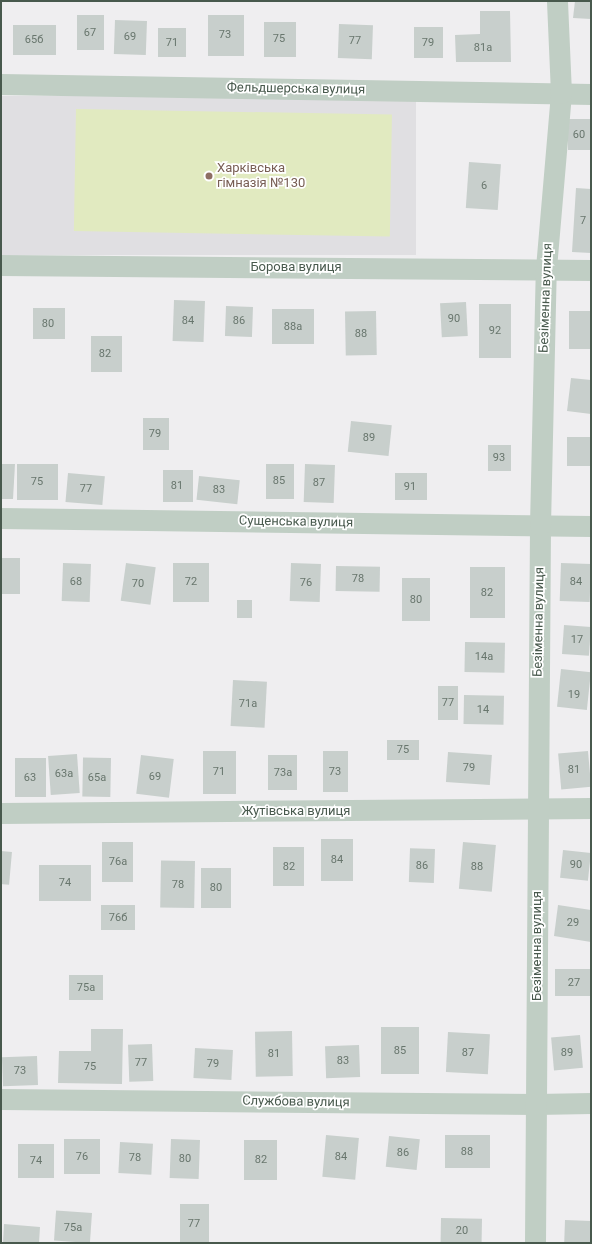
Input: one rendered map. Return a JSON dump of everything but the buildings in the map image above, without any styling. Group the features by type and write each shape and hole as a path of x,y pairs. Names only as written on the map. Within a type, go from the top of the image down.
{"street":[{"name":"Безіменна вулиця","path":"535,1243 540,525 546,268 561,94 557,1"},
{"name":"Фельдшерська вулиця","path":"1,84 591,94"},
{"name":"Борова вулиця","path":"1,265 546,268 591,270"},
{"name":"Сущенська вулиця","path":"1,518 591,526"},
{"name":"Жутівська вулиця","path":"1,813 591,808"},
{"name":"Службова вулиця","path":"1,1099 536,1104 591,1103"}],"shaded area":[{"name":"Харківська гімназія №130","path":"1,96 416,96 416,255 1,255"}],"green space":[{"path":"76,109 392,115 390,236 74,231"}],"place":[{"name":"Харківська гімназія №130","path":"209,176"}]}
